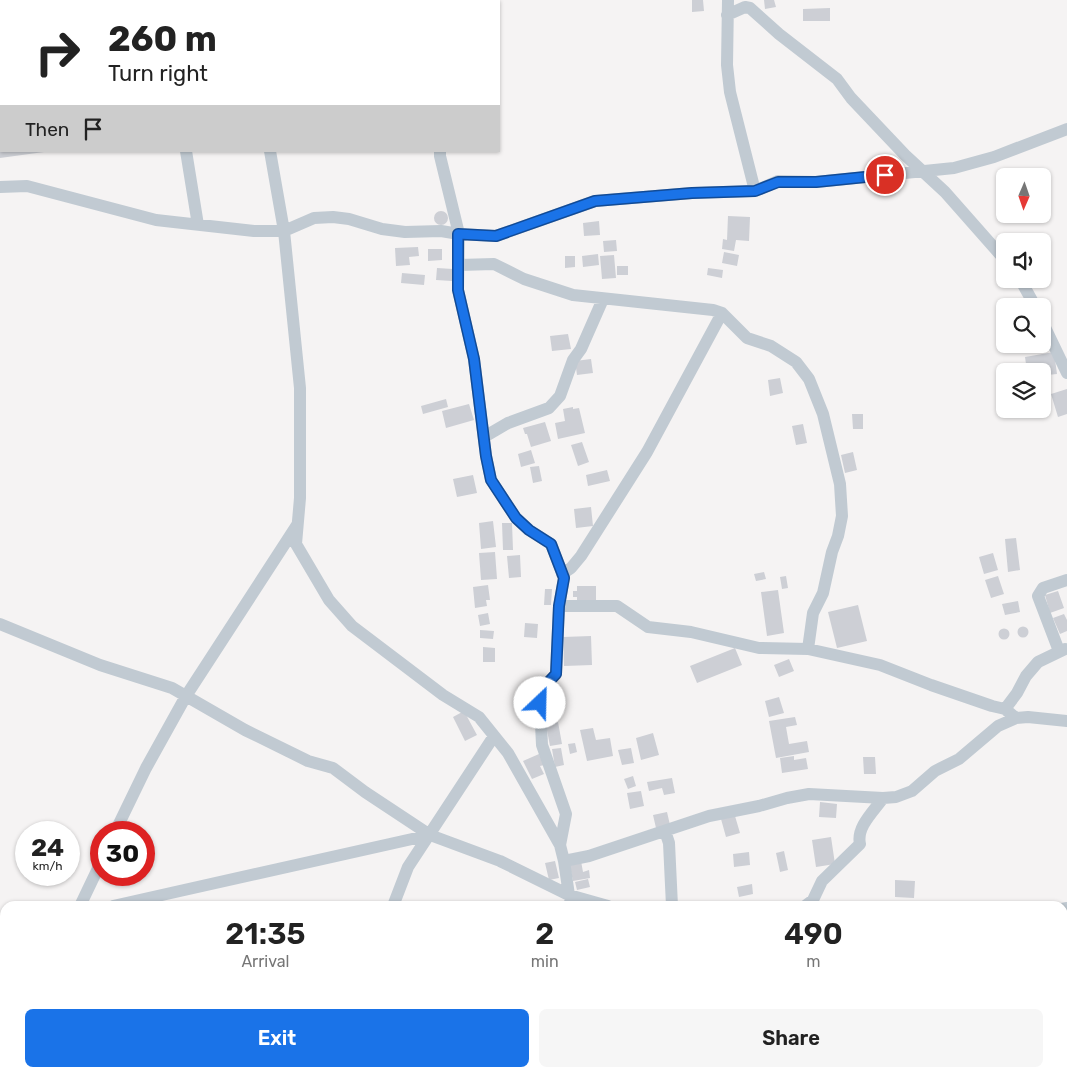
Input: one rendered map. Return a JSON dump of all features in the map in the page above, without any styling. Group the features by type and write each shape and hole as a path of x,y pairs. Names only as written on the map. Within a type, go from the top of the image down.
{"street":[{"path":"728,0 727,65 730,92 755,191"},
{"path":"727,15 745,6 760,16 779,34 837,80 857,105 905,155 945,192 996,250"},
{"path":"0,187 27,186 156,220 254,231 284,231 322,216 343,218 382,229 405,232 441,231 496,236 595,201 692,193 755,191 778,182 816,182 954,168 994,157 1067,130"},
{"path":"186,152 198,225"},
{"path":"270,152 284,231 300,388 300,498 296,544 329,600 352,626 443,695 479,717 508,753 560,845 571,901"},
{"path":"440,152 458,234 458,290 474,359 491,480 516,518 529,530 551,544 564,578 559,606 556,674 542,689 540,703 542,745 566,814 560,845"},
{"path":"459,265 494,264 524,279 573,295 713,310 722,313 747,338 771,346 796,362 809,379 823,414 840,484 842,516 822,593 813,613 808,649"},
{"path":"484,437 508,423 548,408 560,396 573,360 585,341 603,299"},
{"path":"562,574 571,568 581,556 647,452 722,313"},
{"path":"1051,340 1067,373"},
{"path":"120,821 146,768 186,696 298,524"},
{"path":"1004,709 1017,693 1026,676 1038,662 1063,650 1038,596 1043,588 1067,580"},
{"path":"559,606 618,606 648,627 691,632 759,648 808,649 888,666 931,685 1004,709 1016,718"},
{"path":"0,624 100,665 164,685 245,730 308,761 333,768 365,792 430,834 500,861 571,901"},
{"path":"564,861 588,856 709,816 809,794 896,797 912,791 935,771 959,759 998,726 1016,718 1028,717 1067,722"},
{"path":"395,901 408,867 494,736"},
{"path":"811,901 822,881 860,844 858,836 862,828 883,798"},
{"path":"666,831 669,843 672,901"},
{"path":"135,901 430,834"},
{"path":"82,901 90,885"},
{"path":"816,894 820,901"}],"building":[{"path":"692,0 703,0 704,11 692,12"},
{"path":"764,0 774,0 776,7 765,9"},
{"path":"830,8 830,21 803,21 803,9"},
{"path":"0,152 44,152 0,158"},
{"path":"441,211 446,213 448,218 446,223 441,225 436,223 434,218 436,213"},
{"path":"728,216 750,217 749,241 736,240 734,251 722,249 723,239 727,240"},
{"path":"599,221 600,235 584,236 583,223"},
{"path":"616,240 617,251 604,252 603,241"},
{"path":"418,247 419,256 409,257 410,265 396,266 395,248"},
{"path":"428,249 442,249 442,260 428,261"},
{"path":"724,252 739,255 737,266 722,263"},
{"path":"598,254 599,265 583,267 582,256"},
{"path":"614,255 616,278 602,279 600,256"},
{"path":"565,256 575,256 575,267 565,268"},
{"path":"617,266 628,266 628,275 617,275"},
{"path":"437,268 453,269 452,281 436,280"},
{"path":"708,268 723,270 722,278 707,275"},
{"path":"402,273 425,275 424,285 401,283"},
{"path":"568,334 571,349 552,351 550,336"},
{"path":"1054,352 1057,374 1051,375 1051,363 1026,363 1025,357"},
{"path":"591,359 593,373 577,375 575,361"},
{"path":"780,378 783,393 770,396 768,380"},
{"path":"1067,389 1067,414 1058,417 1051,394"},
{"path":"446,399 448,407 423,414 421,406"},
{"path":"469,404 474,420 446,428 442,411"},
{"path":"573,407 573,409 579,408 585,433 558,439 555,423 565,421 563,409"},
{"path":"852,414 863,414 863,429 853,429"},
{"path":"545,422 551,441 531,447 523,428"},
{"path":"803,424 807,443 796,445 792,426"},
{"path":"582,442 589,462 578,466 571,445"},
{"path":"531,450 535,463 521,467 518,454"},
{"path":"853,452 857,470 845,473 841,455"},
{"path":"539,466 542,481 533,483 530,467"},
{"path":"607,470 610,481 588,486 586,475"},
{"path":"473,475 477,493 457,497 453,479"},
{"path":"591,507 593,526 576,528 574,509"},
{"path":"493,521 496,547 481,549 479,523"},
{"path":"502,523 512,523 513,550 503,550"},
{"path":"1016,538 1020,570 1008,572 1005,539"},
{"path":"495,552 497,579 481,580 479,553"},
{"path":"993,553 998,570 984,574 979,557"},
{"path":"520,555 521,577 509,578 507,556"},
{"path":"764,572 766,579 756,581 754,574"},
{"path":"786,576 788,588 782,589 780,577"},
{"path":"998,576 1004,594 991,598 985,580"},
{"path":"488,585 490,600 486,600 487,606 475,608 473,587"},
{"path":"577,586 596,586 596,602 577,602 577,597 573,597 573,591 577,591"},
{"path":"545,589 552,589 551,605 544,605"},
{"path":"778,590 784,633 767,636 761,592"},
{"path":"1058,591 1064,608 1050,613 1045,595"},
{"path":"1018,601 1020,612 1005,615 1002,604"},
{"path":"858,605 867,641 837,648 828,612"},
{"path":"488,613 490,624 480,626 478,615"},
{"path":"1064,614 1067,620 1067,631 1060,634 1053,618"},
{"path":"525,623 538,624 537,638 524,637"},
{"path":"1023,626 1029,632 1023,638 1017,632"},
{"path":"1002,629 1006,629 1009,634 1008,638 1002,639 999,636 999,632"},
{"path":"480,630 494,631 493,639 480,638"},
{"path":"591,636 592,665 564,666 563,637"},
{"path":"483,647 495,648 495,662 483,662"},
{"path":"735,648 742,665 697,683 690,666"},
{"path":"789,659 794,671 779,677 774,665"},
{"path":"779,697 784,713 769,717 765,701"},
{"path":"464,711 477,735 465,741 453,717"},
{"path":"795,717 797,725 786,727 789,744 807,741 809,752 776,758 769,721"},
{"path":"558,722 562,744 550,746 546,725"},
{"path":"593,728 596,740 610,738 613,756 587,761 580,730"},
{"path":"653,733 659,755 641,760 636,738"},
{"path":"575,743 577,752 570,754 568,744"},
{"path":"561,748 564,765 555,767 552,749"},
{"path":"631,748 634,763 622,765 618,750"},
{"path":"539,754 544,765 540,766 544,774 532,779 523,761"},
{"path":"794,756 794,760 806,758 808,769 782,773 780,758"},
{"path":"863,757 875,757 876,774 864,774"},
{"path":"633,776 636,786 628,789 624,779"},
{"path":"672,778 675,793 664,795 662,788 649,791 647,782"},
{"path":"641,791 644,806 630,809 627,793"},
{"path":"820,802 837,804 836,818 819,817"},
{"path":"667,812 670,825 656,828 653,815"},
{"path":"735,816 740,833 726,837 721,819"},
{"path":"831,837 835,864 816,867 812,840"},
{"path":"784,851 788,870 780,872 776,853"},
{"path":"749,852 750,865 734,867 733,854"},
{"path":"555,861 559,878 549,880 545,863"},
{"path":"581,861 583,872 589,870 590,878 573,881 569,863"},
{"path":"588,879 590,887 577,890 575,882"},
{"path":"895,880 915,881 914,898 895,897"},
{"path":"752,884 753,894 739,897 737,887"}],"route":[{"path":"540,703 542,689 556,674 559,606 564,578 551,544 529,530 516,518 491,480 486,456 471,340 463,317 458,290 458,234 496,236 595,201 692,193 755,191 778,182 816,182 885,175"}]}
